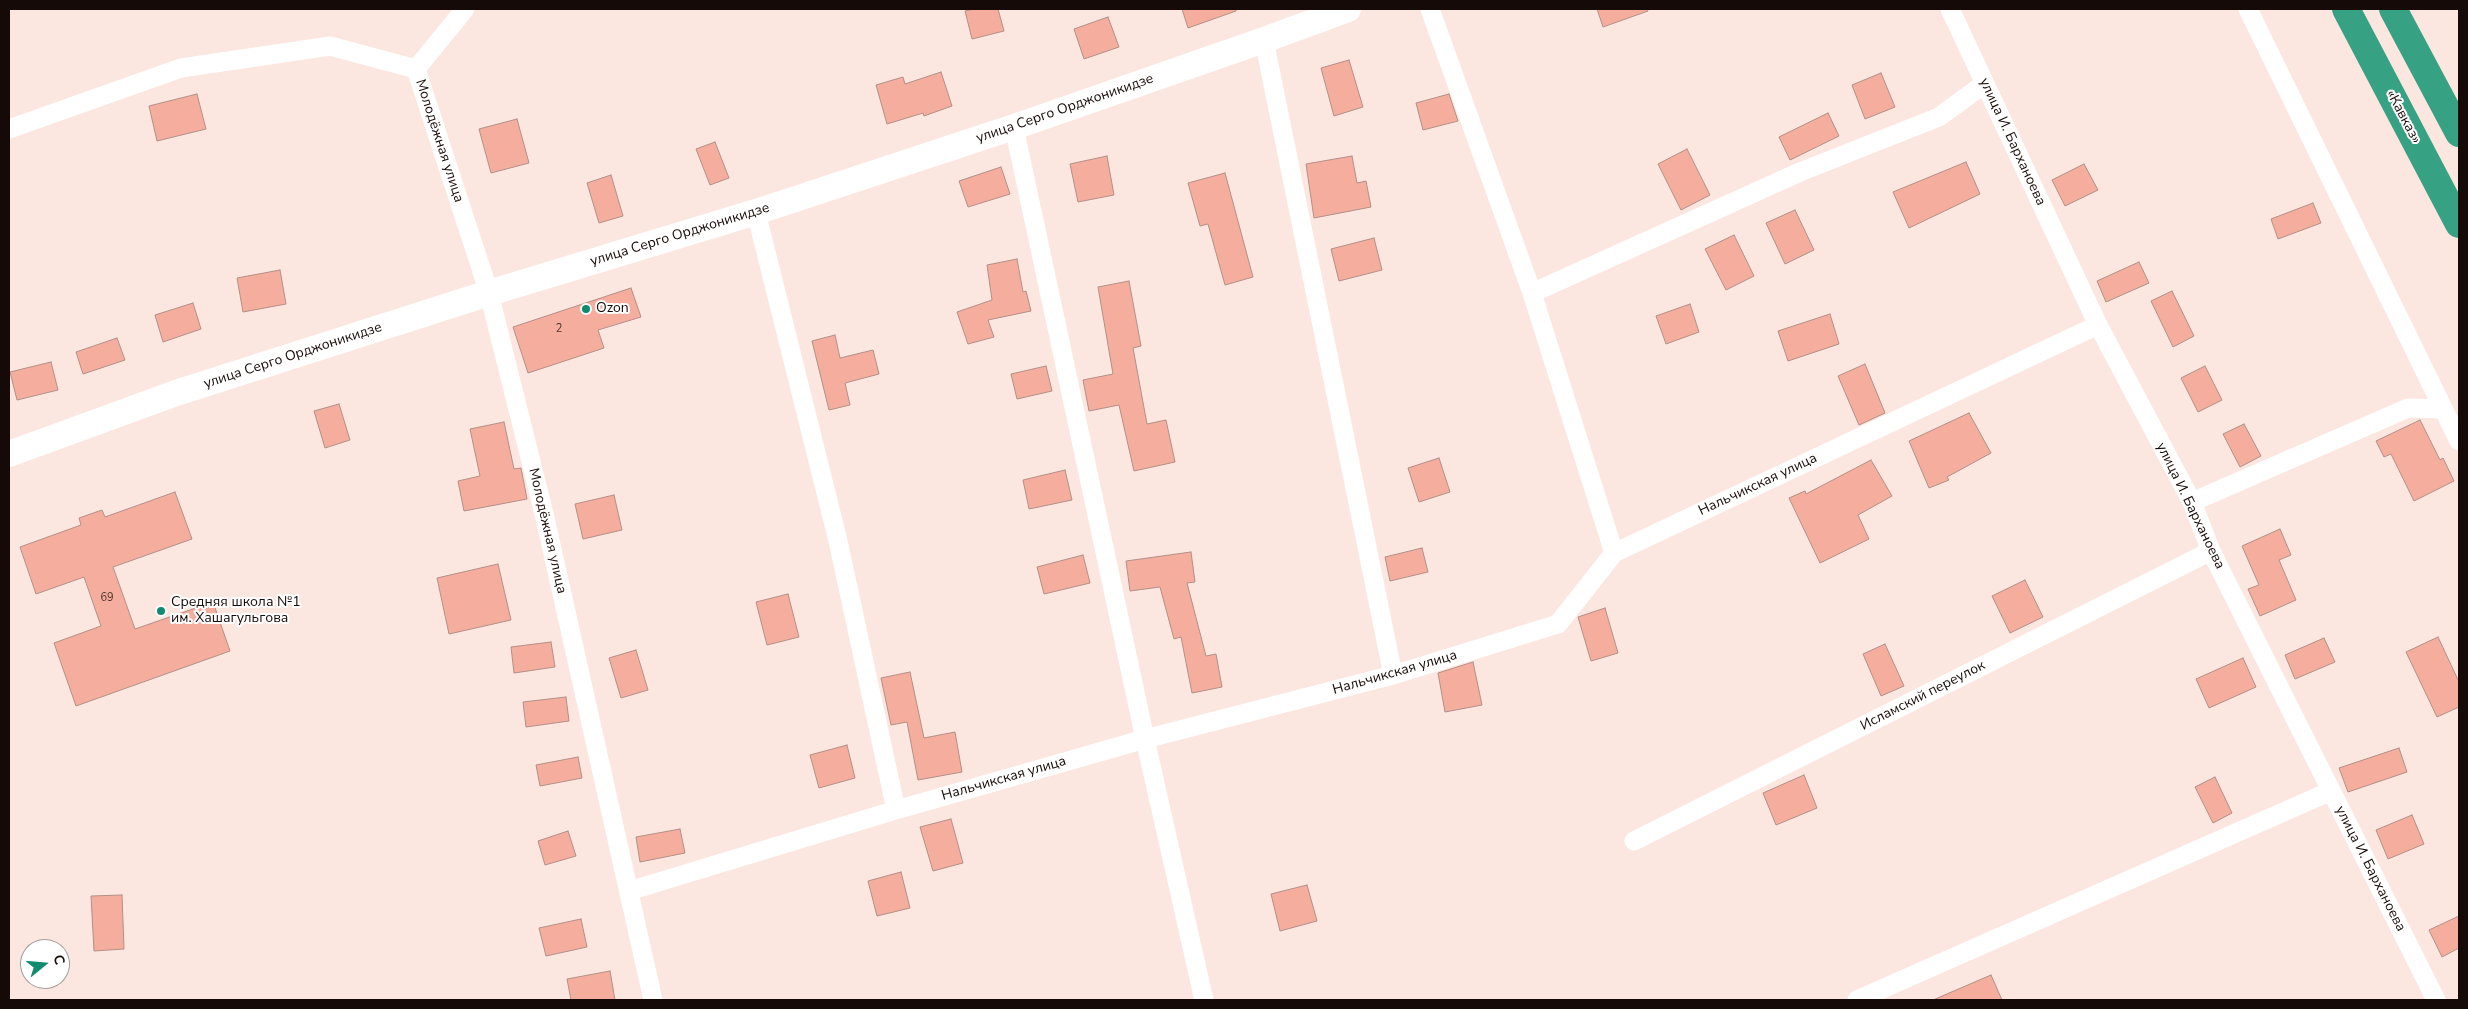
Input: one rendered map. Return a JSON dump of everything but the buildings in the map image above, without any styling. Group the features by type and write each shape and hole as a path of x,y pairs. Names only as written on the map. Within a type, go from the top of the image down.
{"highway":[{"name":"«Кавказ»","path":"2346,9 2459,224"},
{"path":"2393,9 2459,133"}],"street":[{"path":"9,129 181,68 320,47 330,46 416,69 465,9"},
{"name":"улица Серго Орджоникидзе","path":"9,454 176,393 489,293 756,212 1014,127 1348,9"},
{"path":"1430,9 1532,293 1614,553"},
{"name":"улица И. Барханоева","path":"1950,9 2098,325 2192,502 2212,550 2436,1000"},
{"path":"2248,9 2459,441"},
{"path":"1264,40 1393,675"},
{"name":"Молодёжная улица","path":"416,69 489,293 545,518 653,1000"},
{"path":"1532,293 1800,172 1939,117 1984,84"},
{"path":"1014,127 1145,739 1204,1000"},
{"path":"756,212 838,541 896,810"},
{"name":"Нальчикская улица","path":"629,891 896,810 1145,739 1393,675 1558,624 1614,553 2098,325"},
{"path":"2408,408 2429,382"},
{"path":"2192,502 2408,408 2443,409"},
{"name":"Исламский переулок","path":"1634,841 2212,550"},
{"path":"1857,1000 2331,790"}],"place":[{"name":"Ozon","path":"586,309"},
{"name":"Средняя школа №1 им. Хашагульгова","path":"161,611"}]}
